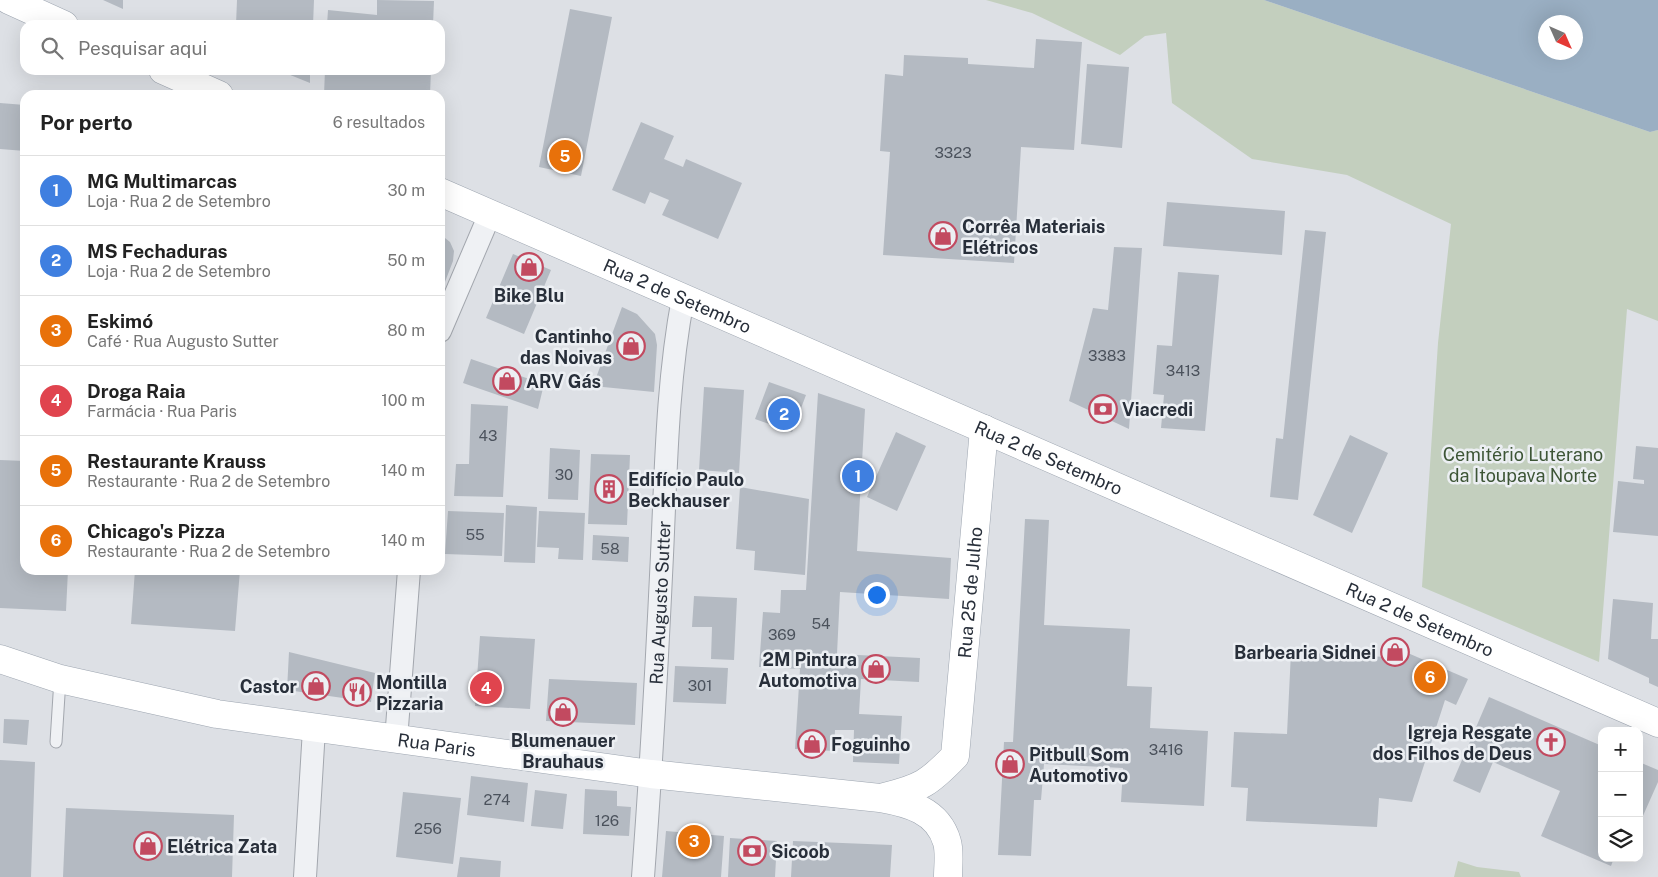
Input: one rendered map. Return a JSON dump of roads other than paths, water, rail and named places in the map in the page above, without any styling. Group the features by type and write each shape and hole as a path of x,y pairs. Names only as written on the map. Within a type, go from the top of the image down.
{"main road":[{"path":"8,0 53,20"},
{"path":"174,75 208,90"},
{"name":"Rua 2 de Setembro","path":"445,194 1658,723"},
{"name":"Rua 25 de Julho","path":"955,756 984,429"},
{"name":"Rua Paris","path":"0,659 60,680 217,714 314,729 651,774 880,798 910,804 926,812 940,827 948,843 948,877"},
{"name":"Rua Paris","path":"880,798 904,792 932,779 955,756"}],"street":[{"path":"445,319 490,214"},
{"name":"Rua Augusto Sutter","path":"644,877 669,411 675,340 683,298"},
{"path":"396,740 409,575"},
{"path":"305,877 314,729"}],"lane":[{"path":"56,742 60,680"}],"water":[{"path":"1264,0 1658,0 1658,130 1650,132"}],"place":[{"name":"Restaurante Krauss","path":"565,156"},
{"name":"Corrêa Materiais Elétricos","path":"943,236"},
{"name":"Bike Blu","path":"529,267"},
{"name":"Cantinho das Noivas","path":"631,346"},
{"name":"ARV Gás","path":"507,381"},
{"name":"Viacredi","path":"1103,409"},
{"name":"MS Fechaduras","path":"784,414"},
{"name":"MG Multimarcas","path":"858,476"},
{"name":"Edifício Paulo Beckhauser","path":"609,489"},
{"name":"Barbearia Sidnei","path":"1395,652"},
{"name":"2M Pintura Automotiva","path":"876,669"},
{"name":"Chicago's Pizza","path":"1430,677"},
{"name":"Castor","path":"316,686"},
{"name":"Droga Raia","path":"486,688"},
{"name":"Montilla Pizzaria","path":"357,692"},
{"name":"Blumenauer Brauhaus","path":"563,712"},
{"name":"Igreja Resgate dos Filhos de Deus","path":"1551,742"},
{"name":"Foguinho","path":"812,744"},
{"name":"Pitbull Som Automotivo","path":"1010,764"},
{"name":"Eskimó","path":"694,841"},
{"name":"Elétrica Zata","path":"148,846"},
{"name":"Sicoob","path":"752,851"}],"park label":[{"name":"Cemitério Luterano da Itoupava Norte","path":"1523,464"}]}
